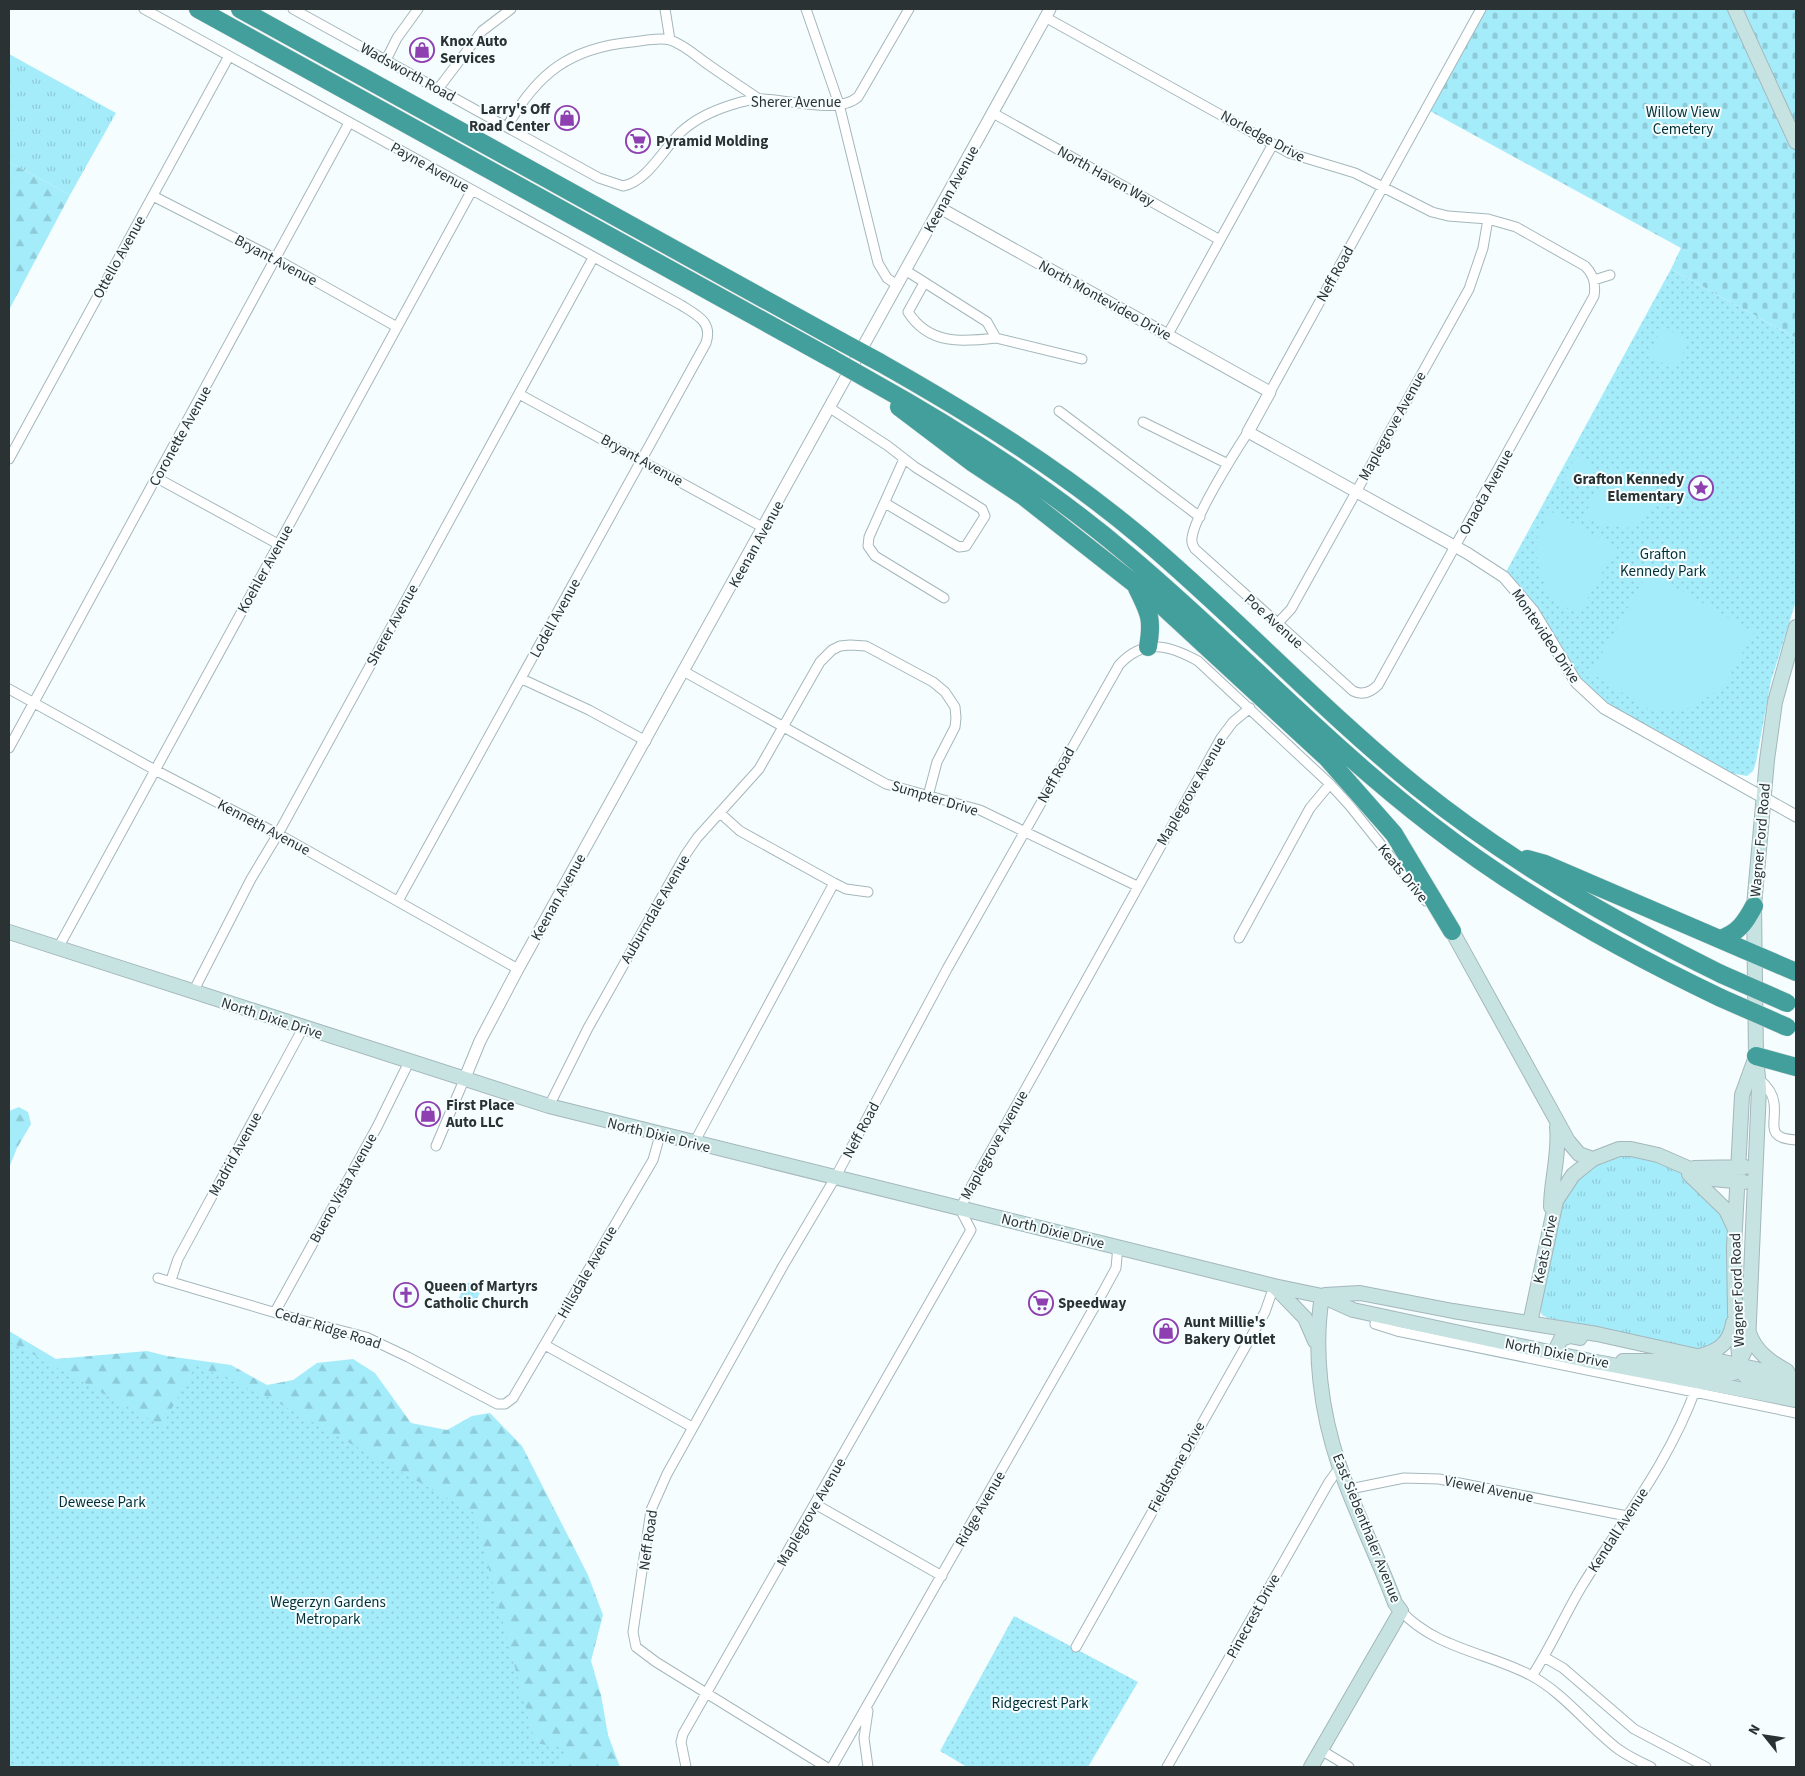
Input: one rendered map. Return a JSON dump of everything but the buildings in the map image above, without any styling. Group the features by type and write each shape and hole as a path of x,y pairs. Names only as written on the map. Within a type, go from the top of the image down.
{"highway":[{"path":"198,9 916,406 1014,466 1085,519 1177,598 1336,746 1433,827 1474,857 1519,887 1627,952 1720,998 1792,1029"},
{"path":"240,9 960,408 1024,450 1140,537 1359,737 1417,787 1508,853 1603,913 1721,974 1792,1005"},
{"path":"869,380 904,411 973,463 1023,496 1135,583 1326,758 1394,834 1452,931"},
{"path":"1135,583 1149,612 1152,625 1148,647"},
{"path":"1508,853 1545,864 1796,972"},
{"path":"1720,939 1734,934 1746,922 1754,906"},
{"path":"1756,1056 1796,1066"}],"main road":[{"path":"1736,9 1751,47 1796,142"},
{"name":"Wagner Ford Road","path":"1740,1365 1748,1344 1749,1332 1758,1102 1754,906 1775,702 1791,662 1796,627"},
{"name":"Keats Drive","path":"1452,931 1556,1121 1579,1154 1593,1159"},
{"name":"North Dixie Drive","path":"9,932 464,1080 549,1106 694,1144 1118,1246 1274,1286 1322,1296 1354,1310 1553,1358 1602,1363 1696,1387 1796,1400"},
{"name":"Wagner Ford Road","path":"1740,1365 1735,1313 1735,1230 1742,1167 1742,1095 1756,1056"},
{"path":"1742,1167 1746,1135 1758,1102"},
{"path":"1551,1215 1551,1185 1559,1145 1556,1121"},
{"name":"Keats Drive","path":"1530,1322 1551,1215 1556,1201 1567,1182 1593,1159 1619,1149 1631,1149 1658,1155 1713,1179 1741,1182"},
{"path":"1681,1166 1726,1210 1735,1230"},
{"name":"Keats Drive","path":"1681,1166 1714,1169 1742,1167"},
{"path":"1741,1182 1742,1233 1751,1271"},
{"path":"1274,1286 1305,1318 1319,1352"},
{"name":"North Dixie Drive","path":"1322,1296 1360,1293 1407,1303 1530,1322 1626,1340 1796,1377"},
{"name":"East Siebenthaler Avenue","path":"1311,1767 1401,1611 1395,1603 1340,1467 1326,1411 1319,1352 1318,1322 1322,1296"},
{"path":"1376,1315 1378,1306 1388,1302 1407,1303"},
{"path":"1699,1356 1712,1353 1728,1340 1735,1313"},
{"path":"1749,1332 1759,1350 1772,1363 1796,1377"},
{"path":"1553,1358 1561,1339 1570,1336 1593,1340 1626,1340"},
{"path":"1602,1363 1630,1360 1654,1361 1724,1374 1734,1373 1740,1365 1745,1376 1755,1382 1796,1391"}],"street":[{"name":"Payne Avenue","path":"144,9 688,309 703,319 708,333"},
{"name":"Wadsworth Road","path":"293,9 599,178 617,186 631,185"},
{"path":"386,60 397,38 418,9"},
{"path":"438,89 482,31 511,9"},
{"path":"665,9 670,40"},
{"path":"806,9 839,104 878,263 887,278 897,285"},
{"name":"Sherer Avenue","path":"631,185 639,179 681,132 700,118 733,105 759,99 814,104 846,104 858,96 909,9"},
{"name":"Neff Road","path":"1192,540 1200,517 1228,464 1248,432 1384,188 1481,9"},
{"name":"Norledge Drive","path":"1048,13 1273,144 1308,161 1355,173 1432,212 1448,216 1488,219 1516,227 1585,266 1594,280"},
{"name":"Keenan Avenue","path":"464,1080 480,1041 518,969 1048,13"},
{"path":"507,127 529,90 562,62 606,45 662,39 670,40 678,43 759,99"},
{"name":"Ottello Avenue","path":"9,459 229,56"},
{"name":"North Haven Way","path":"993,112 1220,240"},
{"name":"Coronette Avenue","path":"9,748 349,122"},
{"path":"1167,336 1273,144"},
{"name":"Koehler Avenue","path":"58,948 472,190"},
{"name":"Bryant Avenue","path":"153,196 276,259 397,327"},
{"name":"North Montevideo Drive","path":"940,208 1270,392"},
{"name":"Maplegrove Avenue","path":"1277,624 1291,609 1469,289 1481,255 1488,219"},
{"name":"Sherer Avenue","path":"193,992 251,879 278,834 594,258"},
{"path":"906,270 986,322 996,338"},
{"path":"1594,280 1610,275"},
{"name":"Onaota Avenue","path":"1363,694 1373,690 1378,685 1456,547 1594,296 1594,280"},
{"path":"924,283 908,312 914,323 944,339 959,342 996,338 1082,359"},
{"name":"Lodell Avenue","path":"398,901 706,343 708,333"},
{"name":"Bryant Avenue","path":"519,394 764,528"},
{"path":"830,408 904,459 982,509 984,512 983,520 966,546 958,547 885,503"},
{"path":"1059,411 1200,517"},
{"path":"1143,422 1228,464"},
{"name":"Montevideo Drive","path":"1248,432 1456,547 1504,577 1518,591 1533,611 1576,682 1604,708 1796,816"},
{"path":"904,459 869,537 870,550 901,574 944,598"},
{"path":"156,478 278,544"},
{"name":"Poe Avenue","path":"1192,540 1195,549 1277,624 1353,691 1363,694"},
{"name":"Auburndale Avenue","path":"549,1106 588,1028 686,854 697,838 759,769 820,662 832,650 850,645 866,646 939,686 952,700 955,707 954,727 937,762 928,796"},
{"name":"Neff Road","path":"707,1692 641,1652 634,1641 651,1510 662,1482 835,1178 947,969 1119,665 1131,654 1148,647"},
{"name":"Keats Drive","path":"1148,647 1173,649 1198,661 1250,708 1330,784 1350,806 1452,931"},
{"name":"Sumpter Drive","path":"684,672 886,784 980,810 1023,833 1137,886"},
{"path":"522,679 580,706 646,741"},
{"name":"Kenneth Avenue","path":"9,689 155,770 278,834 518,969"},
{"name":"Maplegrove Avenue","path":"686,1767 681,1742 683,1734 971,1230 960,1209 1137,886 1221,738 1236,719 1250,708"},
{"path":"1239,938 1301,823 1320,794 1330,784"},
{"path":"720,813 740,830 834,883 846,889 868,892"},
{"path":"694,1144 834,883"},
{"name":"Madrid Avenue","path":"171,1280 178,1259 302,1028"},
{"name":"Bueno Vista Avenue","path":"274,1312 377,1127 408,1062"},
{"path":"1758,1079 1772,1097 1774,1104 1773,1123 1776,1133 1785,1139 1796,1140"},
{"path":"436,1146 464,1080"},
{"name":"Hillsdale Avenue","path":"505,1404 513,1398 653,1160 660,1135"},
{"name":"Ridge Avenue","path":"832,1767 1103,1292 1116,1268 1118,1246"},
{"name":"Cedar Ridge Road","path":"158,1278 171,1280 382,1343 496,1404 505,1404"},
{"name":"Fieldstone Drive","path":"1076,1647 1265,1312 1274,1286"},
{"path":"545,1345 692,1427"},
{"path":"1553,1358 1696,1387 1796,1413"},
{"name":"Kendall Avenue","path":"1532,1676 1582,1587 1661,1464 1696,1387"},
{"name":"Pinecrest Drive","path":"1168,1767 1329,1482 1340,1467"},
{"name":"Viewel Avenue","path":"1350,1489 1404,1478 1439,1479 1627,1516"},
{"path":"816,1504 942,1576"},
{"path":"1401,1611 1449,1644 1498,1661 1532,1676 1618,1749 1651,1767"},
{"path":"1544,1657 1563,1668 1634,1729 1706,1767"},
{"path":"707,1692 826,1767"},
{"path":"868,1767 864,1738 868,1711 873,1697"},
{"path":"1321,1750 1349,1767"},
{"path":"1686,1767 1690,1757"}],"green space":[{"name":"Willow View Cemetery","path":"1486,9 1796,9 1796,338 1671,269 1681,248 1430,111"},
{"path":"9,54 116,113 70,195 9,162"},
{"path":"9,162 70,195 9,310"},
{"name":"Grafton Kennedy Park","path":"1671,269 1796,338 1796,601 1771,681 1756,762 1753,771 1747,776 1730,773 1598,698 1576,676 1530,600 1506,572"},
{"path":"1664,326 1689,343 1673,370 1648,353"},
{"path":"1580,456 1594,471 1590,482 1584,487 1575,485 1566,479 1574,458"},
{"path":"1611,467 1662,494 1650,513 1630,528 1604,525 1583,517"},
{"path":"1550,511 1617,547 1579,613 1558,603 1552,597 1540,572 1537,553 1538,535"},
{"path":"1648,572 1754,632 1724,686 1694,706 1680,711 1649,709 1591,673"},
{"path":"19,1107 28,1112 31,1124 17,1148 9,1168 9,1111"},
{"path":"1631,1155 1658,1160 1700,1188 1718,1207 1730,1227 1729,1311 1726,1334 1712,1349 1694,1349 1548,1318 1542,1315 1539,1308 1565,1193 1592,1164 1609,1158"},
{"path":"474,1282 484,1286 470,1310 460,1304 458,1299 467,1283"},
{"name":"Deweese Park","path":"9,1331 56,1359 147,1351 167,1356 231,1365 267,1385 293,1380 317,1363 353,1359 375,1373 411,1423 447,1430 472,1416 490,1413 522,1446 588,1575 603,1615 591,1661 601,1695 608,1735 620,1767 146,1767 9,1533"},
{"name":"Wegerzyn Gardens Metropark","path":"9,1341 162,1426 196,1365 268,1397 474,1513 535,1743 565,1748 560,1767 9,1767"},
{"name":"Ridgecrest Park","path":"1014,1616 1138,1682 1088,1767 967,1767 940,1751"}],"place":[{"name":"Knox Auto Services","path":"422,50"},
{"name":"Larry's Off Road Center","path":"567,118"},
{"name":"Pyramid Molding","path":"638,141"},
{"name":"Grafton Kennedy Elementary","path":"1701,488"},
{"name":"First Place Auto LLC","path":"428,1114"},
{"name":"Queen of Martyrs Catholic Church","path":"406,1295"},
{"name":"Speedway","path":"1041,1303"},
{"name":"Aunt Millie's Bakery Outlet","path":"1166,1331"}]}
